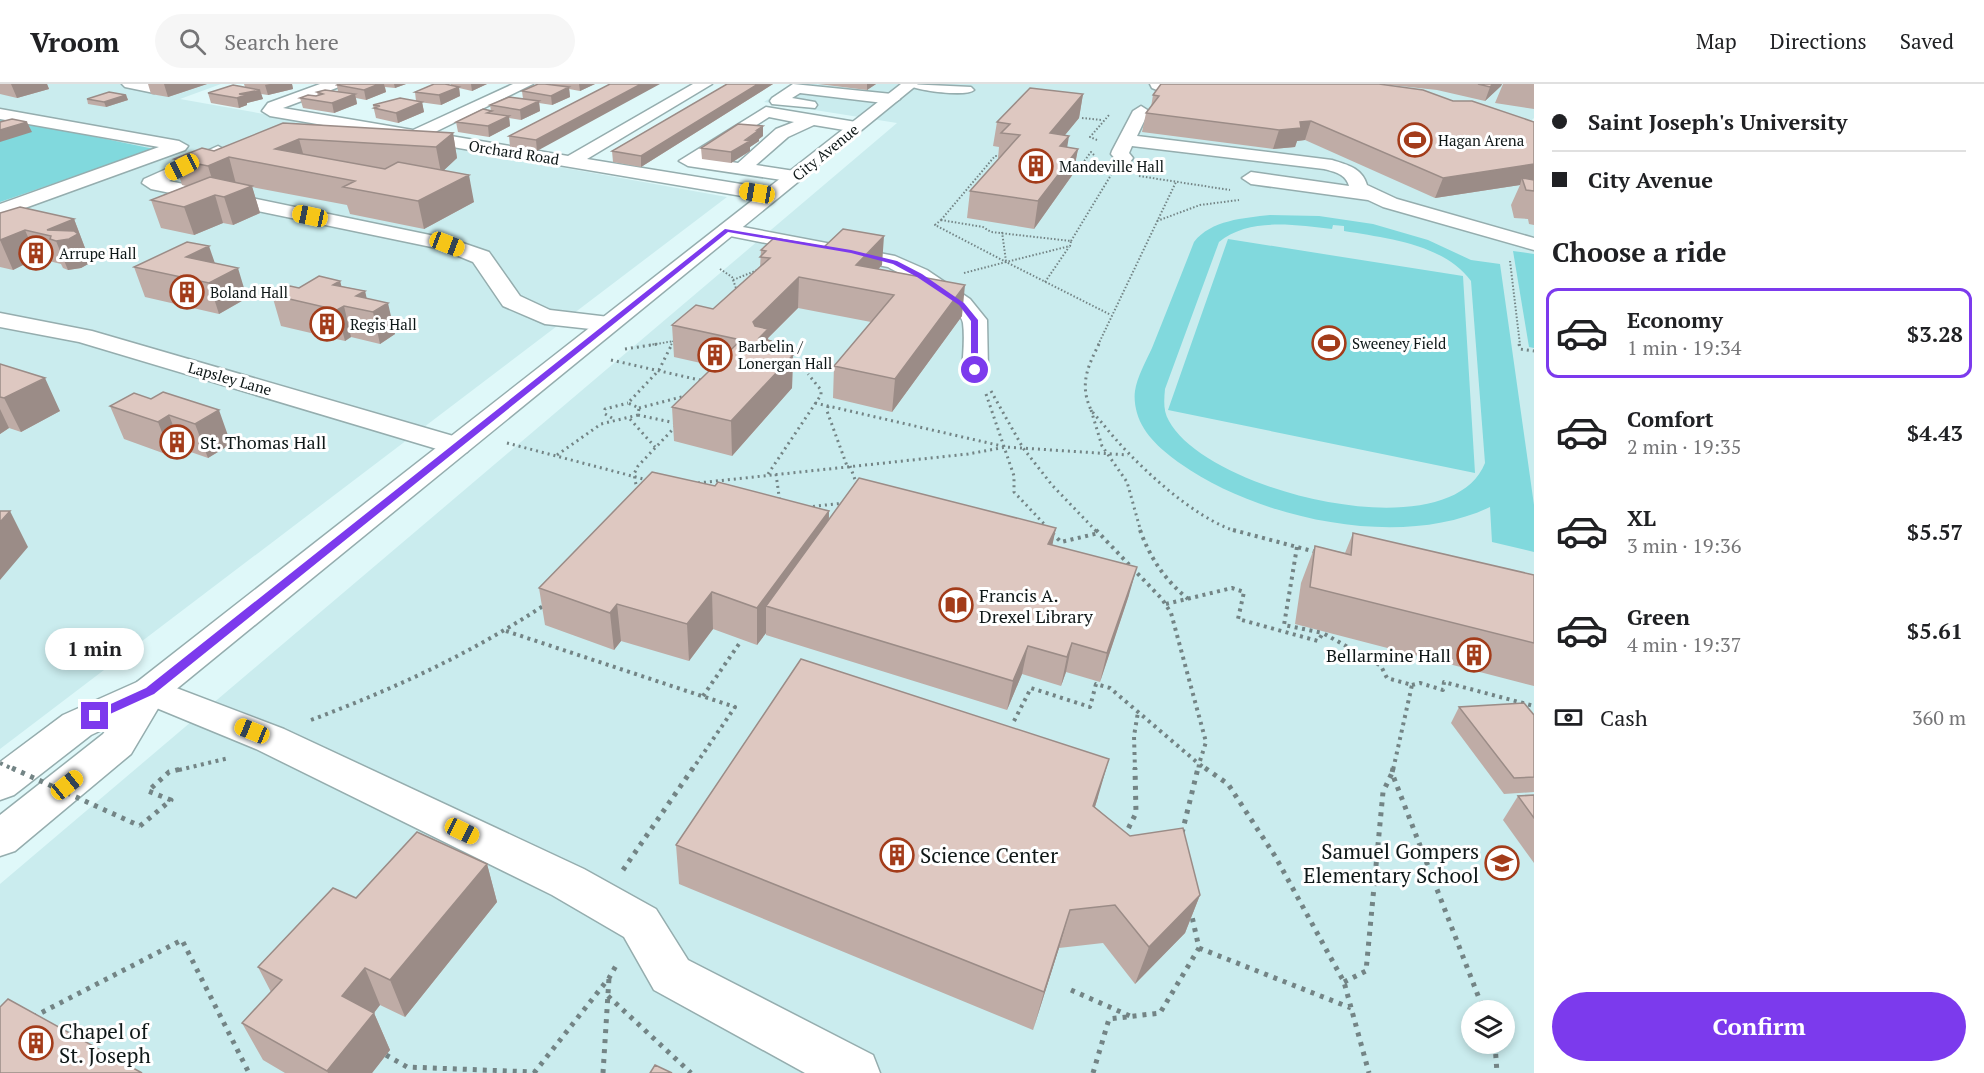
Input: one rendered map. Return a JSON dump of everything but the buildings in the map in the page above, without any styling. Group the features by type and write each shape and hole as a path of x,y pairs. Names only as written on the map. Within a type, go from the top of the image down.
{"main road":[{"path":"130,84 154,88 167,84"},
{"name":"Orchard Road","path":"334,84 280,104 270,111 771,195"},
{"path":"414,136 525,84"},
{"path":"571,161 704,84"},
{"name":"City Avenue","path":"0,784 77,725 150,691 910,84"},
{"path":"915,84 966,90"},
{"path":"873,113 778,101 800,86 892,99"},
{"path":"1137,169 1120,154 1141,111"},
{"path":"795,176 688,160 766,112 856,128"},
{"path":"0,114 179,146 0,211"},
{"path":"272,129 301,117"},
{"path":"745,125 764,119 782,122 782,133"},
{"path":"742,168 782,133 812,120"},
{"path":"489,147 514,135"},
{"path":"1126,140 1269,159 1326,164 1346,170 1356,178 1359,188 1390,203 1534,244"},
{"path":"234,145 151,183 447,244 481,257 498,277 511,301 545,317 609,324"},
{"path":"1230,182 1369,194"},
{"path":"727,230 895,262 917,282 962,304 975,320 980,377"},
{"name":"Lapsley Lane","path":"0,320 83,336 466,438"},
{"path":"150,691 270,739 568,882 640,923 671,975 855,1073"},
{"name":"City Avenue","path":"0,839 117,744 150,691"}],"path":[{"path":"1082,118 1103,120"},
{"path":"999,156 995,156 935,225 1111,315"},
{"path":"1079,168 1101,171"},
{"path":"1137,169 1176,182 1230,182"},
{"path":"1045,282 1070,246 1112,172 1118,173"},
{"path":"1176,182 1111,315 1084,381 1089,406 1102,446 1127,482 1148,552 1171,585 1188,599"},
{"path":"941,220 1002,232 1071,241"},
{"path":"1002,232 1006,262"},
{"path":"917,282 1070,246"},
{"path":"1509,254 1520,349 1534,351"},
{"path":"720,269 727,272 734,281 737,292 734,299"},
{"path":"625,349 682,339"},
{"path":"613,419 605,414 605,409 628,403 659,370 673,341"},
{"path":"611,360 705,381"},
{"path":"768,475 816,403 821,390 808,374"},
{"path":"980,377 986,399 1006,447 1014,476 1014,492 1060,542 1099,533"},
{"path":"980,377 1023,448 1052,485 1166,604 1171,614 1206,742 1181,839"},
{"path":"628,403 639,408 690,395"},
{"path":"816,403 1006,447 1129,455"},
{"path":"828,406 826,411 860,493"},
{"path":"1089,406 1129,455 1173,494 1225,528 1325,554"},
{"path":"638,415 639,408"},
{"path":"556,456 579,438 613,419 630,419 638,415 678,424 638,466 634,476 637,495"},
{"path":"630,419 655,447"},
{"path":"466,438 511,445 652,481"},
{"path":"692,483 968,454 1006,447"},
{"path":"772,507 781,508 776,474"},
{"path":"800,507 852,503"},
{"path":"1044,534 1055,536"},
{"path":"1297,547 1284,625 1323,633 1382,666 1387,678 1412,685 1420,683 1443,690 1443,682 1534,706"},
{"path":"1166,604 1232,588 1244,592 1238,618 1318,640 1323,633"},
{"path":"0,763 140,826 171,800 148,791 169,772 236,756 288,729 449,664 506,631 552,600"},
{"path":"506,631 735,706 616,881"},
{"path":"703,696 739,644"},
{"path":"1014,721 1031,688 1090,707 1096,684 1110,688 1199,764 1228,784 1275,856 1344,982 1369,1073"},
{"path":"1344,982 1366,971 1383,792 1392,773 1412,685"},
{"path":"1120,845 1136,813 1134,736 1138,711"},
{"path":"1392,773 1480,1000"},
{"path":"1093,1073 1109,1019 1160,1013 1199,948 1189,903"},
{"path":"386,1055 407,1067 534,1072 609,978 640,923"},
{"path":"30,1018 182,940 249,1073"},
{"path":"1199,948 1351,1008"},
{"path":"603,1073 609,978"},
{"path":"1071,990 1131,1017"},
{"path":"608,996 692,1073"},
{"path":"1496,1054 1497,1073"}],"shaded area":[{"path":"0,84 221,84 180,99 727,197 0,749"},
{"path":"791,84 1534,84 1534,118 1521,130 1534,134 1534,1073 0,1073 0,884 897,123 764,102"},
{"path":"0,117 154,149 0,202"},
{"path":"1270,215 1319,216 1373,224 1428,240 1471,260 1500,264 1534,505 1534,552 1492,542 1490,507 1454,520 1415,526 1374,527 1331,522 1290,513 1250,500 1213,483 1174,459 1149,436 1136,410 1136,386 1194,242 1209,229 1229,221","holes":["1288,225 1332,229 1333,225 1344,226 1344,231 1396,240 1430,251 1460,269 1471,281 1485,463 1463,490 1426,504 1380,508 1328,502 1276,489 1229,470 1192,447 1169,421 1166,413 1165,389 1219,242 1231,234 1258,226"]},
{"name":"Sweeney Field","path":"1228,239 1463,276 1475,473 1168,410"},
{"path":"1513,251 1534,254 1534,348 1529,347"}],"place":[{"name":"Hagan Arena","path":"1415,140"},
{"name":"Mandeville Hall","path":"1036,166"},
{"name":"Arrupe Hall","path":"36,253"},
{"name":"Boland Hall","path":"187,292"},
{"name":"Regis Hall","path":"327,324"},
{"name":"Sweeney Field","path":"1329,343"},
{"name":"Barbelin / Lonergan Hall","path":"715,355"},
{"name":"St. Thomas Hall","path":"177,442"},
{"name":"Francis A. Drexel Library","path":"956,605"},
{"name":"Bellarmine Hall","path":"1474,655"},
{"name":"Science Center","path":"897,855"},
{"name":"Samuel Gompers Elementary School","path":"1502,863"},
{"name":"Chapel of St. Joseph","path":"36,1043"}],"route":[{"path":"95,716 150,691 727,230 895,262 919,275 962,304 975,320 975,370"}]}
